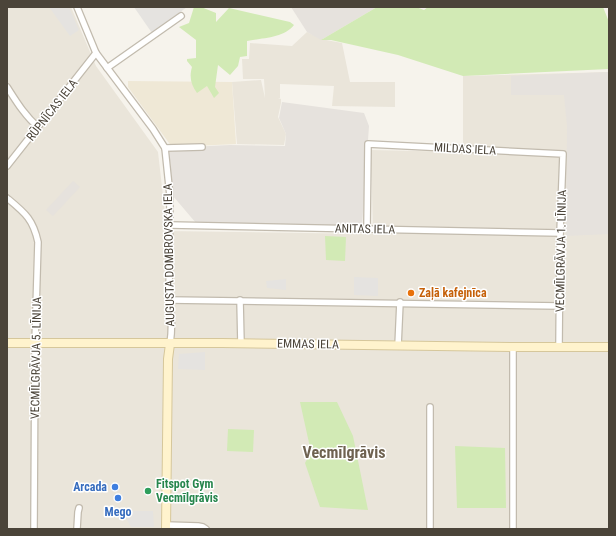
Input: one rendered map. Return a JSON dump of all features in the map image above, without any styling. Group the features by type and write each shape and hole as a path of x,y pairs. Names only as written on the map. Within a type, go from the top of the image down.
{"street":[{"name":"AUGUSTA DOMBROVSKA IELA","path":"77,7 96,53 153,129 165,148 170,196 169,300 171,306 168,359 166,527"},
{"path":"107,68 181,16"},
{"name":"RŪPNĪCAS IELA","path":"7,166 96,53"},
{"path":"7,87 24,111 38,127"},
{"name":"MILDAS IELA","path":"367,229 368,144 563,154"},
{"path":"165,148 202,147"},
{"name":"VECMĪLGRĀVJA 1. LĪNIJA","path":"559,347 560,234 563,154"},
{"name":"VECMĪLGRĀVJA 5. LĪNIJA","path":"7,198 31,221 35,228 38,242 35,344 34,529"},
{"name":"ANITAS IELA","path":"170,225 560,234"},
{"path":"169,300 400,302 560,306"},
{"path":"240,300 241,344"},
{"path":"398,346 400,302"},
{"name":"EMMAS IELA","path":"7,343 609,347"},
{"path":"513,529 514,347"},
{"path":"430,407 430,529"},
{"path":"77,529 78,512 80,508"},
{"path":"166,527 203,527 206,529"}],"shaded area":[{"path":"7,7 71,7 96,66 158,152 167,231 373,234 371,150 463,152 463,76 609,72 609,529 7,529"},
{"path":"49,7 69,7 79,30 70,36"},
{"path":"134,7 187,7 152,33"},
{"path":"291,7 377,7 321,40 307,32"},
{"path":"307,32 321,39 342,43 350,82 395,82 395,107 332,106 334,86 280,84 280,98 278,98 281,99 281,103 278,117 286,134 284,145 237,144 232,82 261,80 265,98 264,79 243,79 242,59 249,59 250,43 292,46"},
{"path":"609,72 609,234 566,236 567,126 564,95 511,95 511,76"},
{"path":"128,81 232,82 236,144 172,147 128,87"},
{"path":"282,102 364,113 369,126 362,226 196,223 173,196 169,148 230,145 285,146 286,134 279,118"},
{"path":"73,181 80,187 53,216 46,210"},
{"path":"354,277 378,278 378,296 354,295"},
{"path":"286,279 286,290 267,288 266,281"},
{"path":"205,352 205,370 178,369 179,354"},
{"path":"122,511 153,511 154,527 131,527"}],"green space":[{"path":"194,7 201,7 216,13 216,22 229,8 290,22 294,25 285,33 247,41 247,56 240,57 238,66 230,75 218,65 215,87 219,93 214,98 207,86 197,93 193,87 191,81 192,67 187,59 196,58 196,40 179,27 189,23"},
{"path":"377,7 416,7 424,10 428,7 603,7 609,22 609,69 463,76 398,55 331,40 321,40"},
{"path":"325,236 346,237 345,261 326,260"},
{"path":"300,402 337,402 353,436 368,510 320,507 305,463 311,452"},
{"path":"228,429 254,430 253,452 227,451"},
{"path":"455,446 505,448 506,508 457,508"}],"place":[{"name":"Zaļā kafejnīca","path":"411,293"},
{"name":"Arcada","path":"115,487"},
{"name":"Fitspot Gym Vecmīlgrāvis","path":"148,491"},
{"name":"Mego","path":"118,498"}],"district":[{"name":"Vecmīlgrāvis","path":"344,452"}]}
